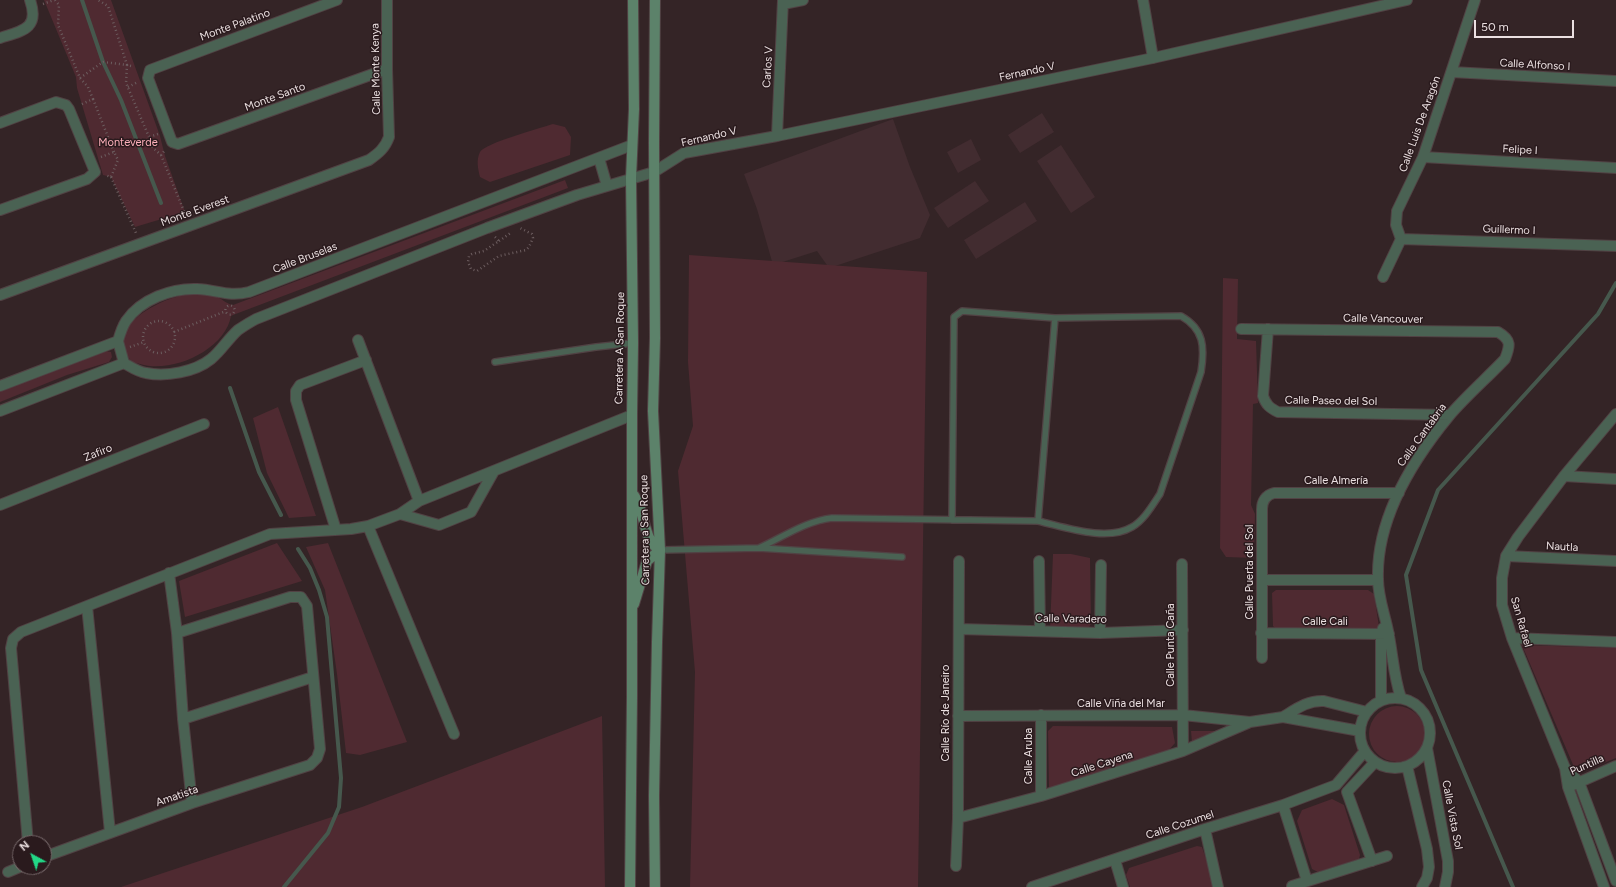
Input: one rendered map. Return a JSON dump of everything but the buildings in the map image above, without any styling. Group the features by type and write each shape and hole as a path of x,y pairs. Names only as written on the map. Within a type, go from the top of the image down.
{"main road":[{"name":"Carretera A San Roque","path":"630,887 633,343 632,145 634,109 634,0"},
{"path":"654,172 655,0"},
{"name":"Carretera a San Roque","path":"654,172 655,338 653,411 660,550 654,796 655,887"},
{"path":"632,493 640,504 650,539 654,546 660,550 647,561 643,570 638,593 632,607"}],"street":[{"path":"0,38 26,29 32,22 34,16 30,0"},
{"name":"Monte Palatino","path":"172,142 148,78 148,72 154,67 337,0"},
{"name":"Calle Monte Kenya","path":"387,0 389,137"},
{"path":"783,2 803,0"},
{"path":"1143,0 1154,58"},
{"name":"Fernando V","path":"632,178 654,172 684,153 777,136 1154,58 1407,0"},
{"name":"Calle Luis De Aragón","path":"1401,239 1396,225 1397,211 1423,157 1475,0"},
{"name":"Carlos V","path":"777,136 783,2"},
{"name":"Monte Santo","path":"172,142 178,144 387,69"},
{"name":"Calle Alfonso I","path":"1452,72 1616,81"},
{"path":"0,123 56,102 66,105 95,172 87,179 0,210"},
{"name":"Monte Everest","path":"0,295 369,160 385,147 389,137"},
{"name":"Calle Bruselas","path":"118,341 126,321 131,315 141,306 154,298 184,289 198,289 231,295 249,292 632,145"},
{"name":"Felipe I","path":"1423,157 1616,168"},
{"path":"599,158 607,186"},
{"path":"0,386 118,341 124,363 138,371 156,374 174,373 201,365 218,352 238,331 256,318 486,228 632,178"},
{"path":"1383,277 1401,239"},
{"name":"Guillermo I","path":"1401,239 1616,246"},
{"name":"Calle Vancouver","path":"1241,329 1498,332"},
{"name":"Calle Paseo del Sol","path":"1268,329 1263,396 1271,409 1278,412 1450,415"},
{"name":"Calle Cantabria","path":"1381,701 1385,620 1378,580 1381,537 1399,493 1411,469 1450,415 1505,359 1509,350 1509,342 1505,336 1498,332"},
{"path":"358,340 419,501"},
{"path":"336,530 296,400 296,391 300,385 366,360"},
{"path":"0,411 124,363"},
{"name":"San Rafael","path":"1604,887 1568,787 1565,768 1512,638 1502,605 1502,578 1506,556 1518,536 1564,476 1616,414"},
{"path":"27,835 11,648 14,639 21,632 270,534 336,530 368,526 400,514 419,501 632,415"},
{"name":"Zafiro","path":"0,505 204,424"},
{"path":"400,514 439,525 471,512 494,471"},
{"path":"1564,476 1616,478"},
{"name":"Calle Almería","path":"1274,493 1399,493"},
{"name":"Calle Puerta del Sol","path":"1262,658 1262,503 1269,494 1274,493"},
{"path":"368,526 454,734"},
{"name":"Nautla","path":"1506,556 1616,561"},
{"name":"Calle Río de Janeiro","path":"956,866 958,818 959,561"},
{"path":"1039,561 1040,631"},
{"name":"Calle Punta Caña","path":"1182,564 1183,751"},
{"path":"1100,633 1101,565"},
{"path":"169,573 177,633 183,719 192,803"},
{"path":"1262,580 1378,580"},
{"path":"177,633 290,597 301,597 307,606 313,677 183,719"},
{"path":"88,606 110,832"},
{"name":"Calle Varadero","path":"959,629 1100,633 1183,630"},
{"name":"Calle Cali","path":"1261,633 1385,634"},
{"name":"Calle Cantabria","path":"1385,634 1401,698"},
{"path":"1512,638 1616,642"},
{"name":"Amatista","path":"52,854 192,803 310,765 317,758 320,749 313,677"},
{"path":"1401,698 1415,704 1425,714 1430,727 1430,742 1415,762 1407,766 1391,768 1375,762 1365,751 1360,738 1360,731 1363,718 1367,712 1381,701 1401,698"},
{"name":"Calle Viña del Mar","path":"1283,717 1310,702 1317,700 1367,712"},
{"name":"Calle Viña del Mar","path":"958,716 1183,715 1250,722 1283,717 1360,731"},
{"name":"Calle Aruba","path":"1041,716 1041,796"},
{"name":"Calle Cayena","path":"958,818 1041,796 1183,751 1250,722"},
{"name":"Calle Vista Sol","path":"1427,748 1448,861 1448,872 1445,887"},
{"name":"Calle Cozumel","path":"1032,887 1205,829 1283,805 1336,785 1365,751"},
{"path":"1347,792 1375,762"},
{"path":"1407,766 1427,849 1429,867 1427,878 1422,887"},
{"name":"Puntilla","path":"1568,787 1616,766"},
{"name":"San Rafael","path":"1565,768 1579,782 1616,880"},
{"path":"1336,785 1347,792 1372,861"},
{"path":"1283,805 1307,881"},
{"path":"1205,829 1218,887"},
{"path":"1292,886 1387,856"},
{"path":"1596,864 1608,859"},
{"path":"1115,860 1123,887"},
{"path":"8,872 12,870"}],"lane":[{"path":"759,548 811,523 832,518 952,520 1038,521 1104,534 1116,533 1132,527 1142,518 1160,494 1197,382 1202,361 1202,340 1198,330 1192,322 1181,316 1055,318 962,311 954,317 952,520"},
{"path":"1038,521 1055,318"},
{"path":"495,362 633,343"},
{"path":"660,550 759,548 902,557"}],"path":[{"path":"55,0 59,5 58,25 80,78 88,87 118,160 111,177 140,244"},
{"path":"98,0 108,6 127,65 126,83 149,137"},
{"path":"80,78 103,62 132,66"},
{"path":"69,109 93,99"},
{"path":"90,161 114,152"},
{"path":"161,156 190,226"},
{"path":"95,172 111,177"},
{"path":"486,228 499,241"},
{"path":"519,228 532,234 533,238 526,250 499,256 477,271 471,269 468,262 469,256 488,249 499,241 519,228"},
{"path":"174,332 226,312"},
{"path":"162,321 171,327 174,332 175,337 172,346 164,352 159,353 149,350 144,342 144,331 151,323 162,321"}],"shaded area":[{"path":"1042,113 1054,132 1020,153 1008,135"},
{"path":"893,119 910,167 930,215 920,238 829,268 817,251 773,265 757,209 744,174"},
{"path":"971,139 981,160 958,173 947,152"},
{"path":"1061,145 1095,197 1071,213 1037,161"},
{"path":"975,181 989,201 948,228 934,208"},
{"path":"1025,202 1037,221 976,259 964,240"}],"green space":[{"name":"Monteverde","path":"44,0 111,0 160,136 165,156 185,212 135,227 111,177 103,175 77,88 76,77"},
{"path":"553,124 565,127 571,137 570,155 490,182 480,177 478,158 480,152 484,148 502,140"},
{"path":"565,180 568,188 233,315 231,316 227,328 219,339 208,349 181,362 167,366 140,364 130,360 124,350 124,336 129,326 147,310 170,299 196,293 211,295 233,305"},
{"path":"689,255 927,272 918,887 690,887 695,672 678,471 693,426 688,362"},
{"path":"1223,278 1238,279 1237,339 1256,341 1258,403 1253,404 1251,505 1255,514 1254,558 1226,557 1220,548"},
{"path":"105,351 111,352 112,357 109,362 67,375 0,402 0,391"},
{"path":"278,407 316,516 289,518 267,473 253,418"},
{"path":"277,543 302,581 185,617 179,581"},
{"path":"328,543 407,742 360,755 346,753 325,590 306,547"},
{"path":"1053,554 1071,554 1090,558 1091,624 1087,630 1050,630"},
{"path":"1276,590 1368,590 1374,594 1379,627 1375,630 1277,630 1273,626 1272,593"},
{"path":"1522,645 1616,648 1616,758 1577,774"},
{"path":"1397,706 1408,708 1417,714 1423,723 1425,734 1423,745 1417,754 1408,760 1397,762 1386,760 1377,754 1371,745 1369,734 1371,723 1377,714 1386,708"},
{"path":"602,716 605,887 121,887 362,807"},
{"path":"1053,726 1172,727 1175,743 1169,750 1053,790 1049,788 1048,731"},
{"path":"1191,731 1229,731 1192,743"},
{"path":"1332,799 1344,805 1360,855 1359,859 1318,872 1312,869 1297,821 1302,810"},
{"path":"1197,846 1202,847 1215,887 1130,887 1126,875 1129,868"}],"waterway":[{"path":"82,0 103,62 121,100 161,203"},
{"path":"1513,887 1421,670 1406,575 1438,490 1598,314 1616,283"},
{"path":"230,388 259,472 281,515"},
{"path":"284,887 328,833 339,807 341,778 327,617 319,590 310,568 298,549"}]}
